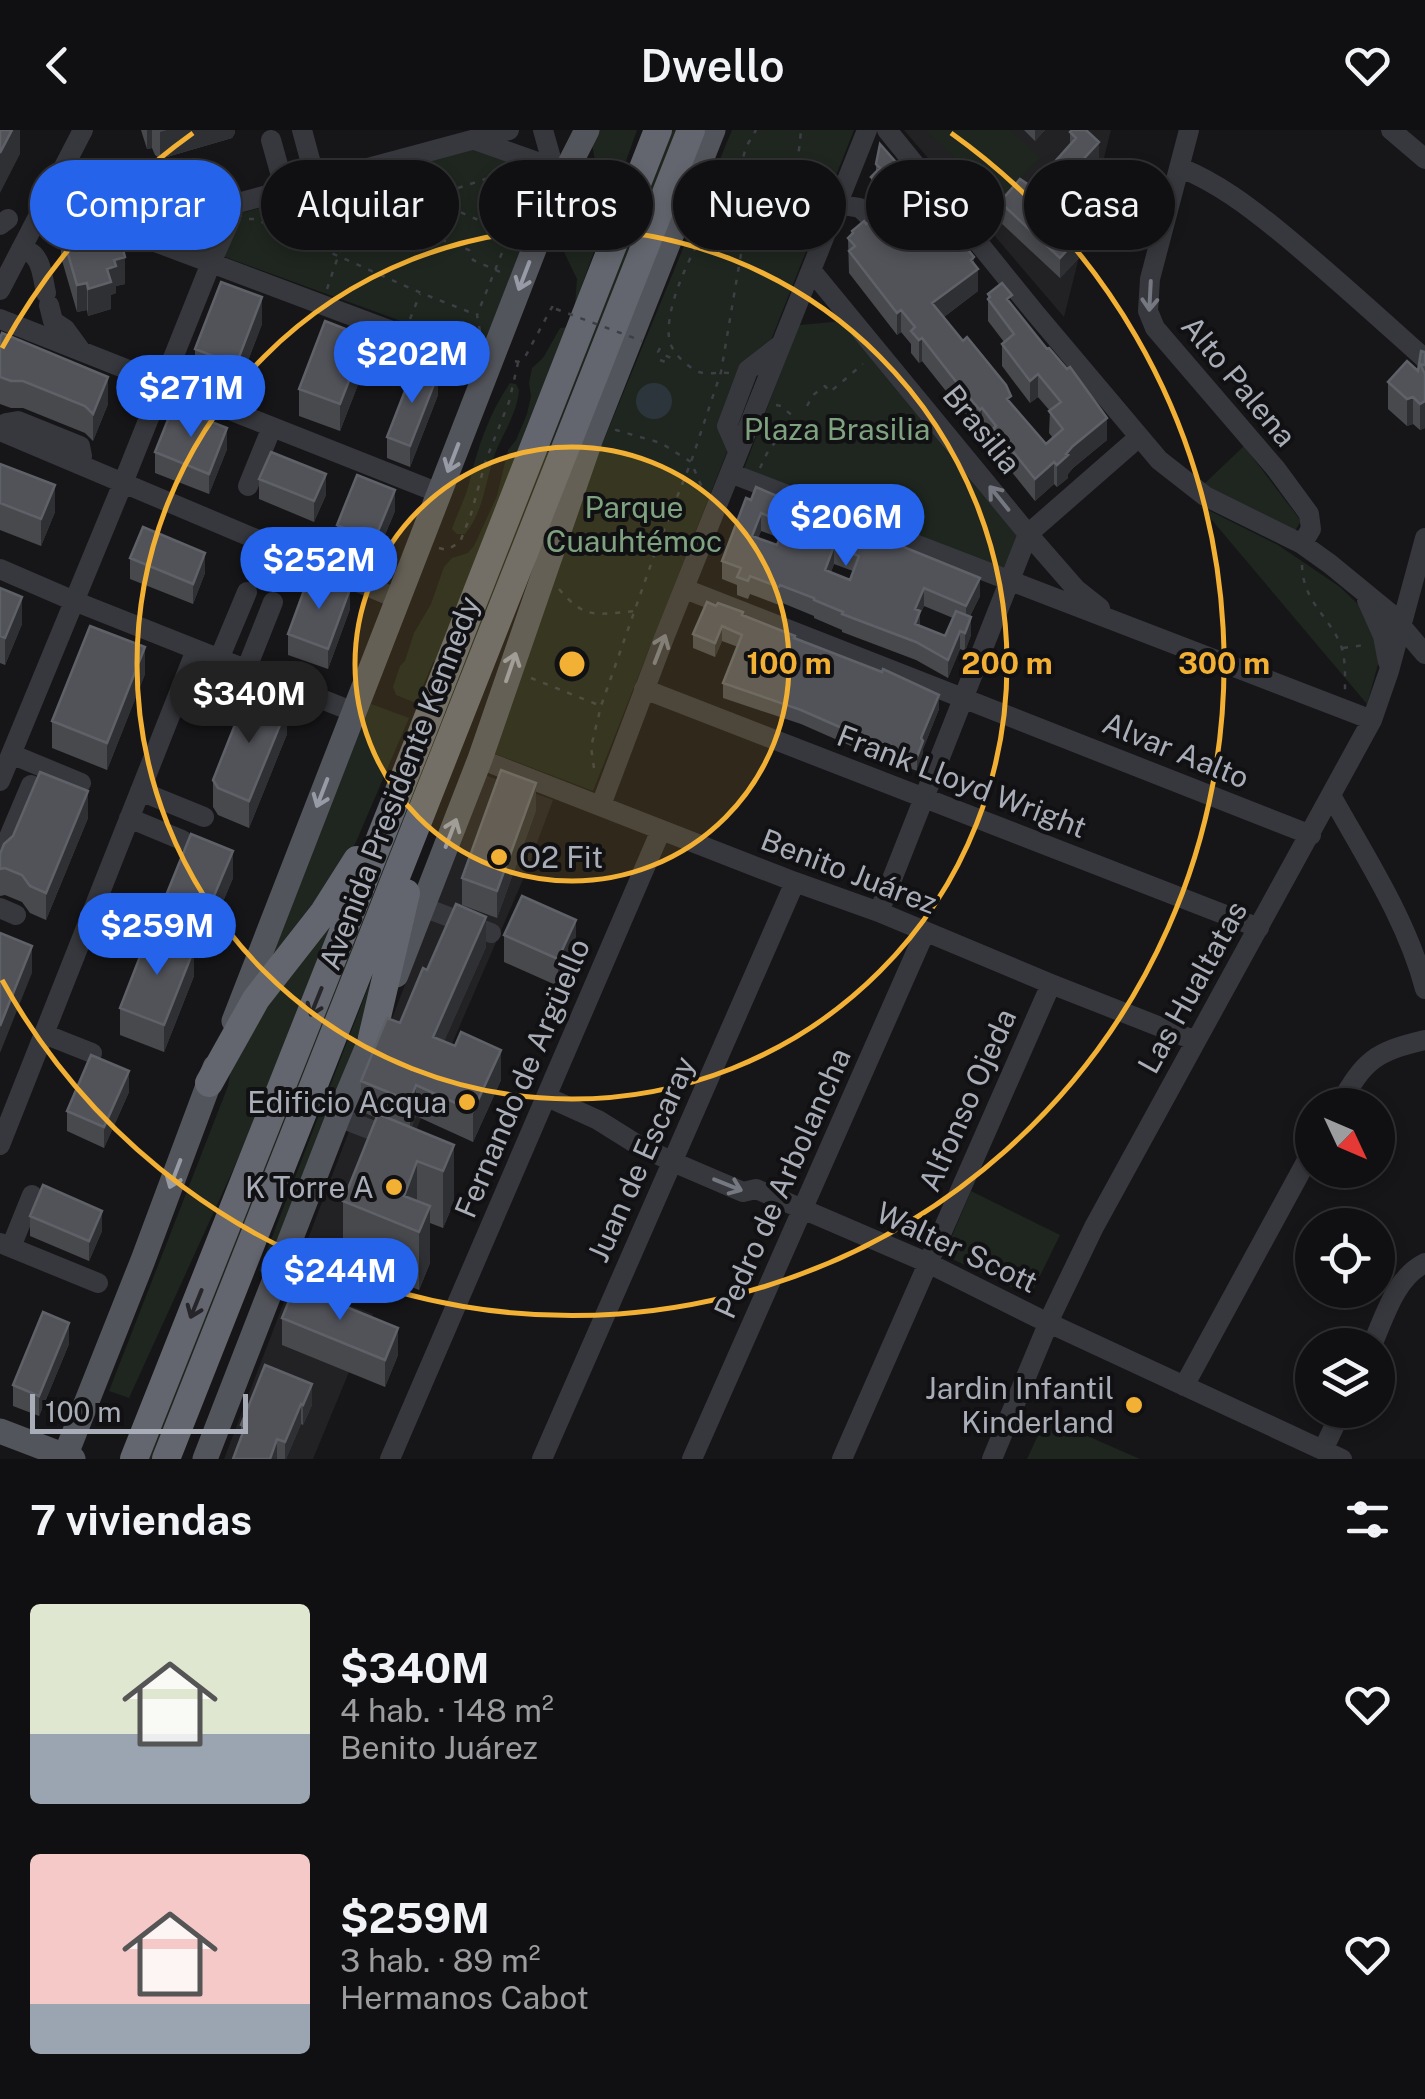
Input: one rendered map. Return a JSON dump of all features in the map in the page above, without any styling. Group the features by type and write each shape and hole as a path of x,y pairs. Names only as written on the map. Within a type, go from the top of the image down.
{"highway":[{"name":"Avenida Presidente Kennedy","path":"134,1459 646,163 655,130"},
{"name":"Avenida Presidente Kennedy","path":"166,1459 691,130"},
{"path":"493,631 604,434"},
{"path":"209,1083 256,999 348,878 416,748"},
{"path":"372,1038 436,778"}],"main road":[{"path":"568,160 587,130"},
{"path":"205,1459 480,759 604,434 713,130"},
{"path":"0,1431 67,1458 420,541 500,361 534,250"}],"street":[{"path":"67,160 83,130"},
{"path":"302,130 310,160"},
{"path":"396,160 410,156 431,140 509,130"},
{"path":"543,130 552,160"},
{"path":"846,184 867,130"},
{"path":"887,130 1159,460 1205,496 1302,544 1402,625 1425,656"},
{"name":"Alto Palena","path":"1189,130 1150,280 1150,319 1309,514 1311,529 1302,544"},
{"path":"1391,130 1425,160"},
{"path":"472,135 523,160"},
{"path":"271,140 277,160"},
{"path":"1181,168 1216,184 1250,208 1425,360"},
{"path":"0,290 30,233"},
{"path":"22,249 30,250 38,258 53,321 65,329 81,352"},
{"path":"177,250 404,335 500,361"},
{"path":"0,781 216,250"},
{"path":"603,799 819,250"},
{"name":"Brasilia","path":"811,270 1028,534 1076,588 1113,619"},
{"path":"0,320 439,493"},
{"path":"248,486 272,427"},
{"path":"0,430 398,599"},
{"path":"879,912 1028,534 1140,437"},
{"name":"Brasilia","path":"730,473 1372,720"},
{"name":"Las Hualtatas","path":"992,1459 1048,1323 1094,1227 1372,720 1391,667 1425,538"},
{"path":"0,569 354,712"},
{"path":"1358,586 1376,618 1391,667 1407,656 1425,656"},
{"name":"Alvar Aalto","path":"685,588 1310,835"},
{"path":"219,659 247,592"},
{"path":"246,670 273,602"},
{"path":"0,1145 4,1121 44,1034 196,650"},
{"name":"Frank Lloyd Wright","path":"644,690 1259,928"},
{"path":"11,754 81,783"},
{"name":"Benito Juárez","path":"480,759 603,799 662,830 879,912 1196,1040"},
{"path":"0,858 31,785"},
{"path":"140,791 204,816"},
{"path":"1332,796 1398,919 1425,989"},
{"path":"130,818 182,840"},
{"name":"Fernando de Argüello","path":"390,1459 662,830"},
{"name":"Juan de Escaray","path":"542,1459 795,882"},
{"path":"423,907 491,933"},
{"path":"91,915 138,936"},
{"name":"Pedro de Arbolancha","path":"692,1459 926,932"},
{"name":"Alfonso Ojeda","path":"842,1459 1051,984"},
{"path":"44,1034 92,1053"},
{"path":"1350,1088 1372,1059 1392,1048 1425,1040"},
{"name":"Walter Scott","path":"546,1098 598,1120 672,1162 744,1192 756,1189 928,1263 1333,1455"},
{"path":"338,1117 401,1142"},
{"path":"1184,1386 1295,1182"},
{"path":"32,1194 5,1245 98,1283"},
{"path":"1379,1328 1398,1286 1425,1263"},
{"path":"1333,1455 1338,1428"}],"path":[{"path":"742,160 756,130"},
{"path":"798,160 801,130"},
{"path":"410,156 412,160"},
{"path":"241,214 478,315 504,250"},
{"path":"459,246 469,250 473,260 496,270"},
{"path":"322,304 339,250"},
{"path":"696,250 676,292 670,324 671,346 704,374 721,372"},
{"path":"603,799 591,747 601,706 721,372 742,250"},
{"path":"803,250 811,270"},
{"path":"404,335 420,293"},
{"path":"420,541 447,550 460,542 509,402 500,361 532,348 552,307 642,341"},
{"path":"660,348 658,352 672,361 660,360"},
{"path":"806,406 814,394 825,386 830,392 878,351"},
{"path":"753,482 769,449 785,433"},
{"path":"604,434 661,443 691,462 701,489 718,504"},
{"path":"1302,544 1302,582 1341,646 1345,709"},
{"path":"558,588 574,606 592,614 636,611"},
{"path":"529,678 601,706"}],"shaded area":[{"path":"904,130 1111,130 1103,160 1024,160 1024,250 1081,250 1064,317 1004,247 1004,160 930,160"},
{"path":"654,383 667,388 672,401 667,414 654,419 641,414 636,401 641,388"},
{"path":"485,775 553,800 344,1303 373,1314 313,1459 224,1459"}],"green space":[{"path":"598,130 637,130 626,160 595,160 592,145"},
{"path":"672,130 680,130 653,198 653,178"},
{"name":"Parque Cuauhtémoc","path":"732,130 854,130 842,160 720,160"},
{"path":"925,130 1010,130 1040,158 1024,160 1024,175 1004,197 1004,160 958,160"},
{"path":"477,149 510,160 479,160 479,250 527,250 486,352 206,250 241,250 241,213 261,207 261,250 459,250 459,160 427,160"},
{"path":"594,250 575,305 577,279 564,252"},
{"path":"625,250 633,250 155,1459 147,1459"},
{"name":"Parque Cuauhtémoc","path":"682,250 807,250 593,791 488,751 579,500"},
{"name":"Plaza Brasilia","path":"844,321 947,452 1020,534 1003,570 743,471 799,325"},
{"path":"569,327 438,659 433,662 416,703 396,695 393,687 400,666 431,604 444,567 474,546 497,496 508,450 527,414 532,368 543,358 560,328"},
{"path":"510,383 519,390 513,414 496,451 477,515 465,534 457,534 452,529 480,445"},
{"path":"1244,446 1301,521 1295,531 1203,485"},
{"path":"1200,506 1278,545 1340,587 1387,632 1367,704"},
{"path":"371,704 409,718 356,842 339,872 266,969"},
{"path":"344,896 248,1137 129,1398 109,1391 244,1036 274,986"},
{"path":"379,959 382,980 266,1274 259,1271"},
{"path":"971,1191 1060,1235 1030,1296 944,1255"},
{"path":"1046,1418 1140,1459 1027,1459"}],"building":[{"path":"0,130 12,130 0,153"},
{"path":"1086,130 1099,142 1083,160 1056,160 1076,138 1070,132"},
{"path":"880,144 894,160 877,160"},
{"path":"1020,179 1024,182 1024,224 1004,206 1004,197"},
{"path":"864,221 866,250 968,250 978,269 932,303 963,341 967,337 1006,385 1011,396 1007,399 1046,444 1063,429 1049,411 1061,402 1038,374 1030,381 1002,344 1014,334 988,294 1002,283 1012,295 1007,299 1047,349 1067,369 1070,367 1107,418 1057,465 1054,462 1035,479 982,408 922,338 919,340 911,331 915,327 901,310 897,313 849,251 855,246 848,238"},
{"path":"67,250 123,250 125,257 114,260 116,266 107,269 111,282 88,289 87,283 77,285"},
{"path":"1051,250 1067,250 1060,258"},
{"path":"221,282 262,297 236,365 195,349"},
{"path":"325,321 366,337 340,404 299,389"},
{"path":"2,333 108,377 93,414 85,406 23,381 0,377"},
{"path":"1421,351 1425,352 1425,365 1420,364 1425,374 1425,401 1420,404 1413,397 1407,399 1388,382 1407,361 1418,371"},
{"path":"415,365 438,374 410,446 387,437"},
{"path":"173,407 227,428 209,474 155,452"},
{"path":"271,452 326,474 314,501 259,479"},
{"path":"0,464 55,485 41,519 0,503"},
{"path":"357,475 395,490 374,541 337,525"},
{"path":"756,487 791,502 789,508 831,525 833,520 847,524 980,578 966,606 924,588 915,609 920,611 915,624 945,636 956,611 971,617 965,633 960,631 948,660 814,598 750,576 748,581 737,577 741,568 722,561 746,498 751,500","holes":["761,513 786,523 777,545 752,536","834,546 859,556 850,580 825,570"]},
{"path":"143,527 205,553 193,584 130,558"},
{"path":"310,574 350,589 328,649 288,634"},
{"path":"0,588 22,597 5,638 0,636"},
{"path":"707,602 743,612 742,615 794,638 882,672 883,669 939,695 917,757 723,683 742,635 722,626 715,643 693,634"},
{"path":"90,626 145,647 107,743 52,721"},
{"path":"248,692 287,708 249,801 218,788 213,780"},
{"path":"501,770 536,783 497,891 462,878"},
{"path":"40,772 88,791 46,893 30,886 22,875 0,869 4,844 13,836"},
{"path":"191,834 233,851 208,910 167,893"},
{"path":"522,896 576,920 558,959 504,935"},
{"path":"456,904 486,917 433,1037 455,1046 461,1032 501,1050 473,1111 416,1085 410,1101 361,1081 387,1018 400,1023"},
{"path":"150,931 194,949 164,1025 120,1008"},
{"path":"0,933 32,946 0,1026"},
{"path":"91,1055 129,1071 104,1127 67,1111"},
{"path":"378,1114 454,1145 443,1171 417,1161 404,1196 430,1206 419,1232 343,1201"},
{"path":"43,1185 102,1211 89,1241 30,1216"},
{"path":"295,1286 398,1328 385,1360 282,1318"},
{"path":"43,1312 69,1323 39,1396 13,1385"},
{"path":"265,1365 312,1384 285,1442 277,1439 270,1459 233,1459 245,1427 241,1425"}],"place":[{"name":"O2 Fit","path":"499,857"},
{"name":"Edificio Acqua","path":"467,1102"},
{"name":"K Torre A","path":"394,1187"},
{"name":"Jardin Infantil Kinderland","path":"1134,1405"}]}
